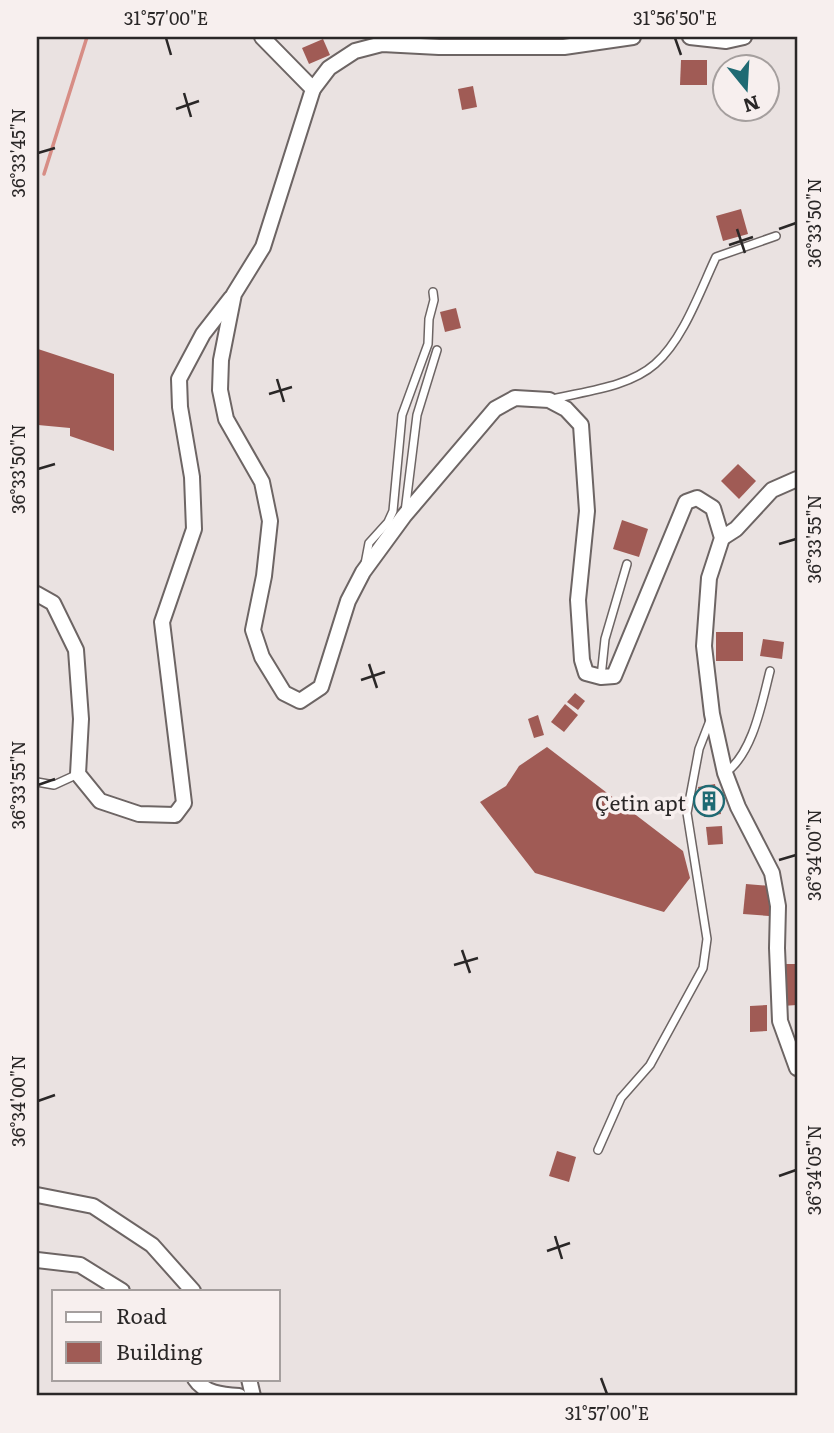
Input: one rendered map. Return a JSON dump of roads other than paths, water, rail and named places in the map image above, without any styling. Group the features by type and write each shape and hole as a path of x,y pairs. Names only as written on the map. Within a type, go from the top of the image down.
{"street":[{"path":"262,37 313,89"},
{"path":"37,594 53,603 76,650 81,719 78,774 100,801 139,814 175,815 184,803 162,622 194,530 192,477 180,407 179,379 202,334 234,294 263,247 313,89 329,68 355,51 382,44 564,47 633,37"},
{"path":"690,37 726,41 744,37"},
{"path":"234,294 221,360 220,390 226,419 262,482 270,521 264,576 253,630 262,657 284,693 300,701 321,687 348,601 363,572 404,516 495,408 515,398 549,400 566,409 581,425 587,511 578,600 582,660 586,673 601,677 614,676 687,502 697,498 713,508 722,538 709,578 704,646 712,714 725,773 738,807 772,873 778,906 780,1021 797,1068"},
{"path":"722,538 736,529 772,490 797,479"},
{"path":"37,1195 93,1206 152,1245 192,1290"},
{"path":"37,1260 80,1265 120,1290"},
{"path":"196,1380 200,1387 223,1395 239,1396"}],"lane":[{"path":"549,400 634,377 654,365 674,342 716,257 776,236"},
{"path":"363,572 369,543 388,522 393,511 402,415 428,344 429,319 435,300 433,292"},
{"path":"404,516 417,415 437,350"},
{"path":"601,677 605,639 627,564"},
{"path":"725,773 735,767 757,723 770,671"},
{"path":"598,1150 621,1098 650,1065 703,968 707,939 687,813 699,749 712,714"},
{"path":"37,782 54,785 78,774"}],"waterway":[{"path":"44,174 87,37"}],"place":[{"name":"Çetin apt","path":"709,801"}]}
